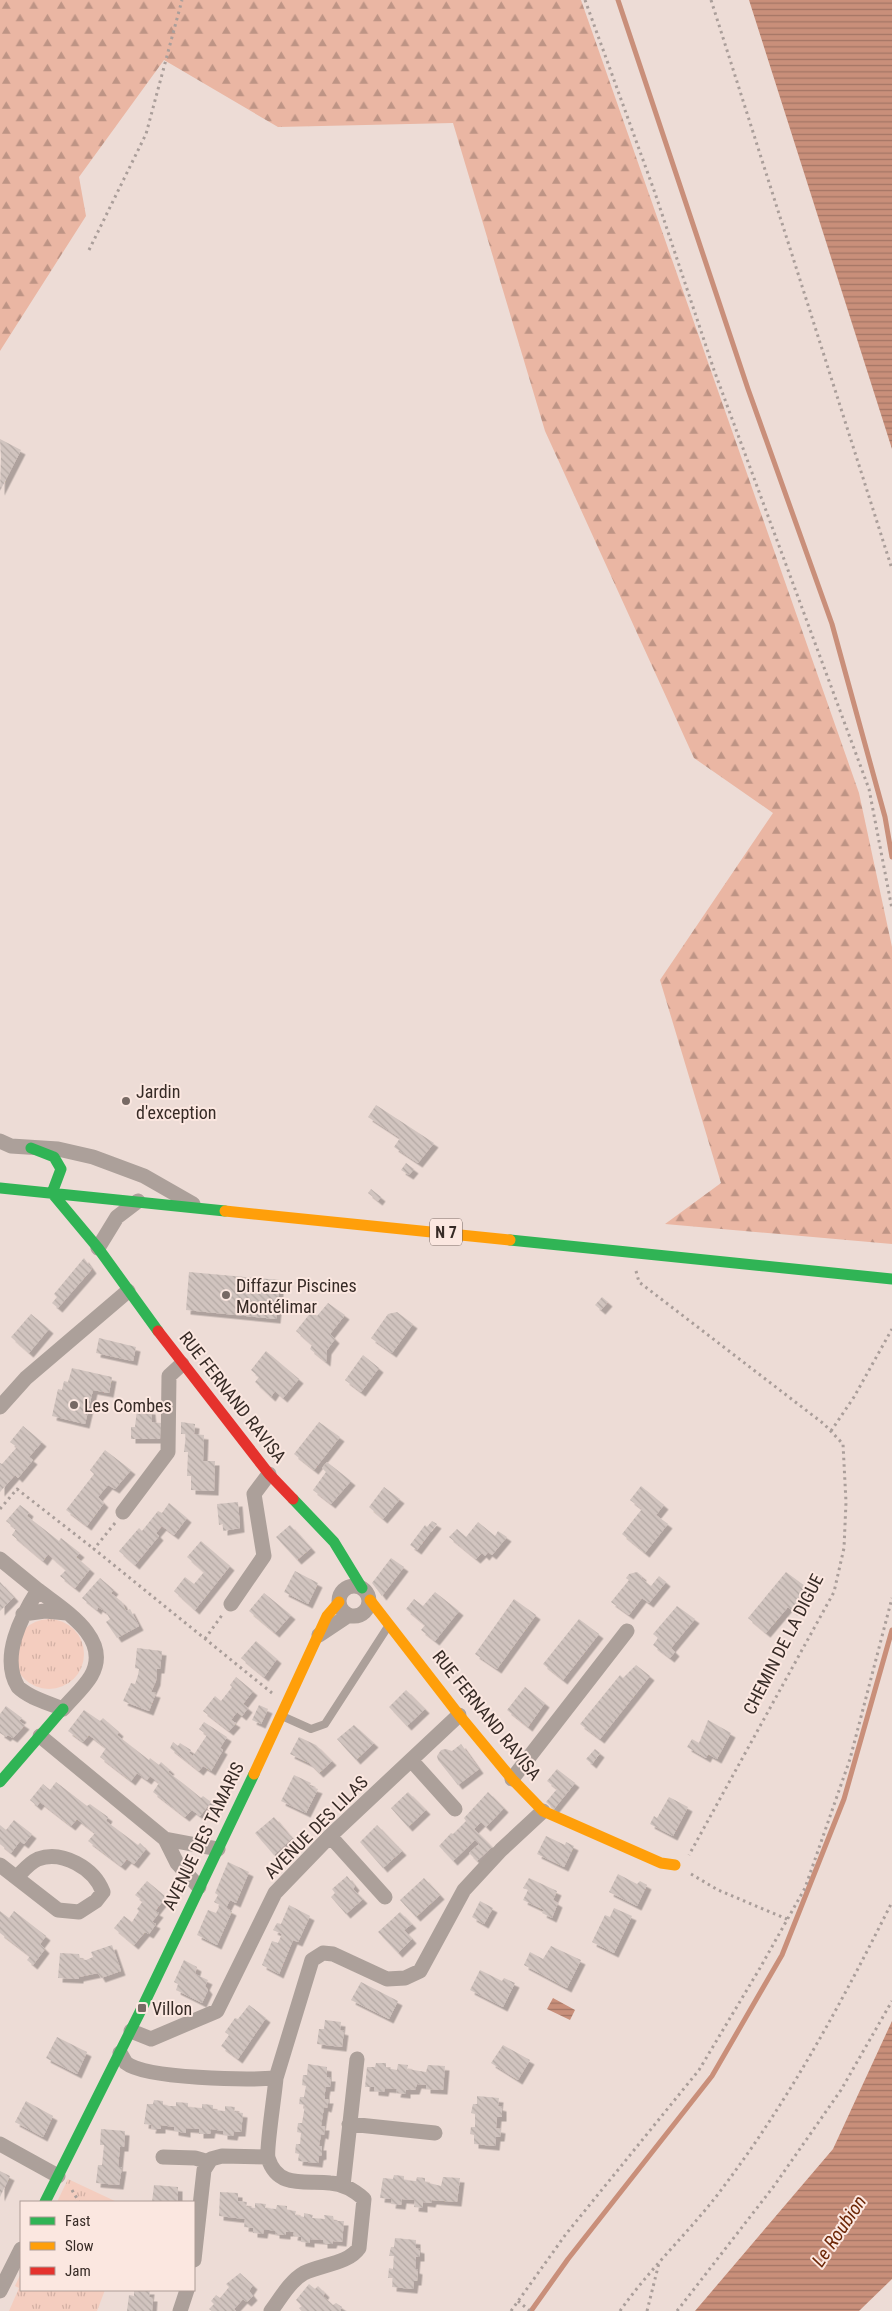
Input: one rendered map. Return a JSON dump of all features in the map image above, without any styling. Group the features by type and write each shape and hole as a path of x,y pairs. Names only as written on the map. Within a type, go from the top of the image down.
{"street":[{"path":"0,1141 11,1146 58,1149 101,1160 144,1176 198,1207"},
{"path":"31,1148 54,1157 61,1169 52,1193"},
{"name":"N 7","path":"0,1188 635,1251 892,1279"},
{"name":"RUE FERNAND RAVISA","path":"52,1193 98,1248 182,1364 268,1474 334,1542 347,1561 361,1604"},
{"path":"98,1248 118,1217 138,1201"},
{"path":"0,1407 26,1378 128,1290"},
{"path":"124,1512 168,1452 169,1376 182,1364"},
{"path":"230,1604 264,1556 254,1494 268,1474"},
{"path":"0,1559 67,1613 89,1634 95,1654 91,1676 0,1782"},
{"path":"347,1561 342,1609 361,1604"},
{"path":"342,1596 352,1586 361,1604 387,1621"},
{"path":"38,1590 9,1636 5,1658 9,1673 18,1687 63,1709"},
{"name":"AVENUE DES TAMARIS","path":"46,2201 120,2053 327,1616 342,1596"},
{"path":"319,1635 361,1604"},
{"path":"23,1614 45,1611 67,1613"},
{"name":"RUE FERNAND RAVISA","path":"387,1621 512,1779 543,1811"},
{"path":"512,1779 627,1631"},
{"name":"AVENUE DES LILAS","path":"130,2031 151,2039 217,2011 275,1893 330,1836 460,1715"},
{"path":"40,1736 165,1839 177,1863 199,1887"},
{"path":"412,1760 455,1809"},
{"path":"271,2311 302,2274 324,2264 350,2258 359,2248 364,2199 352,2189 330,2182 310,2184 288,2181 276,2172 268,2157 276,2078 312,1960 323,1953 333,1954 387,1979 405,1978 420,1971 464,1890 501,1850 543,1811 661,1863 675,1865"},
{"path":"330,1836 384,1897"},
{"path":"165,1839 218,1848"},
{"path":"0,1865 58,1910 79,1912 96,1901 103,1892 99,1882 69,1859 49,1856 36,1860 17,1877"},
{"path":"120,2053 125,2062 137,2068 168,2073 228,2080 276,2078"},
{"path":"342,2186 357,2059"},
{"path":"349,2124 435,2133"},
{"path":"0,2144 58,2176"},
{"path":"195,2251 204,2170 211,2159 222,2156 268,2157"},
{"path":"163,2157 195,2158 209,2162"},
{"path":"0,2291 20,2251"},
{"path":"180,2311 187,2291"}],"lane":[{"path":"284,1710 311,1729 326,1724 387,1621"}],"path":[{"path":"89,250 146,134 182,0"},
{"path":"586,0 714,370 869,788 892,909"},
{"path":"711,0 892,569"},
{"name":"CHEMIN DE LA DIGUE","path":"635,1251 634,1261 639,1282 831,1431 843,1444 846,1502 844,1548 834,1592 689,1854 675,1865"},
{"path":"831,1431 854,1397 892,1329"},
{"path":"0,1509 17,1489 205,1639 284,1710"},
{"path":"94,1549 124,1512"},
{"path":"511,2311 566,2234 699,2070 805,1888 850,1759 892,1598"},
{"path":"205,1639 230,1604"},
{"path":"675,1865 718,1890 787,1919"},
{"path":"620,2311 635,2289 714,2198 780,2107 841,2003 892,1902"},
{"path":"677,2311 774,2186 841,2090 892,2001"},
{"path":"647,2311 659,2263"},
{"path":"518,2301 530,2311"}],"green space":[{"path":"0,0 581,0 859,793 892,947 892,1244 665,1224 721,1183 660,980 773,813 694,758 545,431 453,123 278,127 164,60 79,177 86,216 0,351"},
{"path":"56,1619 69,1625 78,1634 82,1640 84,1654 82,1668 74,1679 63,1687 42,1689 35,1687 24,1679 16,1668 14,1647 16,1640 24,1629 35,1621"},
{"path":"68,2179 115,2201 57,2201"},
{"path":"20,2275 20,2291 105,2291 97,2311 9,2311 19,2288 15,2286"}],"water":[{"path":"749,0 892,0 892,449"},
{"path":"553,1998 575,2010 570,2020 547,2009"},
{"name":"Le Roubion","path":"892,2021 892,2279 859,2311 695,2311 833,2149"}],"building":[{"path":"0,439 21,450 0,491 1,457"},
{"path":"376,1105 434,1143 418,1163 394,1147 400,1138 368,1117"},
{"path":"406,1163 414,1169 409,1175 401,1170"},
{"path":"371,1189 381,1197 378,1201 368,1193"},
{"path":"84,1258 92,1269 58,1308 52,1303 57,1297 54,1294"},
{"path":"189,1272 280,1280 276,1319 186,1310"},
{"path":"602,1297 608,1302 601,1310 595,1305"},
{"path":"328,1303 345,1315 330,1334 335,1339 327,1350 326,1362 310,1349 312,1345 296,1331 312,1311 317,1316"},
{"path":"397,1312 413,1324 392,1353 371,1338 388,1314"},
{"path":"31,1314 49,1329 29,1353 11,1337"},
{"path":"99,1338 136,1347 133,1361 96,1353"},
{"path":"266,1351 299,1379 283,1398 275,1391 271,1397 255,1382 259,1377 251,1370"},
{"path":"363,1355 379,1368 361,1392 345,1380"},
{"name":"Les Combes","path":"72,1368 112,1377 109,1393 93,1390 85,1424 52,1416 58,1389 62,1390 64,1381 68,1382"},
{"path":"137,1409 151,1410 152,1422 161,1423 160,1439 131,1439 131,1427 135,1427"},
{"path":"181,1422 195,1424 194,1434 204,1435 203,1461 215,1461 214,1491 191,1490 191,1476 187,1476 188,1452 184,1452 186,1434 181,1434"},
{"path":"319,1422 340,1437 314,1470 294,1454"},
{"path":"23,1426 42,1442 29,1457 33,1460 18,1478 15,1475 0,1492 0,1463 2,1464 17,1447 10,1442"},
{"path":"105,1450 131,1470 115,1489 108,1485 98,1497 104,1503 87,1526 66,1510 94,1474 90,1470"},
{"path":"327,1462 351,1481 331,1504 313,1490 326,1472 322,1468"},
{"path":"641,1486 664,1505 656,1515 668,1524 645,1553 622,1534 642,1509 630,1500"},
{"path":"384,1487 400,1499 383,1519 369,1507"},
{"path":"238,1502 240,1528 223,1531 223,1524 219,1525 217,1504"},
{"path":"169,1503 187,1518 174,1535 162,1526 156,1533 159,1536 135,1565 119,1551 139,1528 142,1531 158,1511 162,1513"},
{"path":"20,1505 29,1512 27,1516 59,1541 61,1538 80,1553 76,1557 90,1569 75,1588 60,1576 66,1570 48,1554 43,1561 12,1535 16,1529 6,1521"},
{"path":"432,1521 437,1524 417,1550 410,1545 425,1525 427,1527"},
{"path":"478,1522 495,1536 498,1531 507,1537 492,1555 488,1552 485,1556 482,1553 476,1559 449,1537 457,1529 466,1537"},
{"path":"290,1525 311,1548 297,1560 276,1537"},
{"path":"201,1541 230,1566 195,1610 174,1591 185,1577 194,1584 204,1572 187,1557"},
{"path":"391,1558 404,1567 382,1596 372,1583"},
{"path":"295,1571 318,1583 308,1604 284,1592"},
{"path":"637,1572 651,1586 659,1576 666,1582 649,1603 642,1598 629,1615 611,1602 629,1580 626,1578 629,1574"},
{"path":"786,1572 809,1589 793,1611 788,1607 766,1633 748,1618"},
{"path":"100,1578 114,1590 111,1593 122,1602 126,1611 130,1609 139,1626 117,1638 106,1622 110,1619 106,1612 98,1607 97,1610 82,1598"},
{"path":"0,1582 14,1597 0,1611"},
{"path":"435,1592 459,1611 435,1641 421,1630 425,1625 406,1609 414,1599 423,1606"},
{"path":"264,1593 291,1615 275,1633 249,1611"},
{"path":"514,1599 536,1615 497,1669 475,1654"},
{"path":"677,1606 695,1619 671,1648 675,1652 670,1658 653,1645 658,1638 653,1634"},
{"path":"579,1619 599,1634 563,1680 543,1664"},
{"path":"256,1641 277,1659 264,1677 241,1658"},
{"path":"137,1648 162,1651 160,1669 157,1669 156,1681 151,1692 156,1693 149,1711 123,1701 131,1683 135,1684 138,1675 139,1669 135,1668"},
{"path":"636,1665 650,1676 600,1739 580,1724 620,1675 623,1678"},
{"path":"236,1677 253,1691 243,1704 248,1708 242,1716 237,1712 231,1720 236,1723 229,1731 203,1711 215,1696 221,1701 232,1687 230,1685"},
{"path":"525,1687 545,1703 528,1727 507,1710"},
{"path":"406,1690 425,1709 407,1726 389,1707"},
{"path":"259,1705 268,1709 261,1724 252,1720"},
{"path":"6,1706 22,1718 19,1721 25,1725 13,1738 8,1735 6,1737 0,1733 0,1714"},
{"path":"84,1710 100,1721 103,1718 119,1732 117,1735 149,1760 150,1758 159,1765 161,1762 170,1770 168,1772 201,1798 203,1796 211,1802 200,1816 192,1810 185,1817 153,1792 159,1783 150,1776 147,1780 137,1773 131,1781 100,1757 106,1748 89,1735 83,1742 68,1731"},
{"path":"708,1720 731,1733 717,1759 708,1754 706,1758 687,1747 692,1739 699,1743"},
{"path":"204,1722 227,1737 220,1748 223,1750 211,1771 203,1766 199,1771 170,1748 173,1742 178,1746 180,1743 191,1750 189,1753 193,1756 207,1735 199,1729"},
{"path":"354,1725 374,1743 356,1760 337,1739"},
{"path":"299,1737 316,1745 332,1761 319,1773 309,1763 290,1754"},
{"path":"461,1744 479,1769 458,1785 438,1760 437,1756 441,1750 452,1751"},
{"path":"595,1749 600,1753 592,1764 586,1759"},
{"path":"557,1769 575,1783 554,1809 546,1802 557,1789 547,1781"},
{"path":"294,1775 311,1783 309,1786 318,1789 306,1813 281,1801"},
{"path":"56,1782 87,1806 90,1804 108,1817 106,1821 146,1849 134,1864 127,1859 121,1866 88,1841 95,1833 77,1819 71,1826 40,1802 37,1806 30,1800 43,1784 50,1790"},
{"path":"408,1792 426,1810 408,1827 391,1808"},
{"path":"488,1792 504,1808 486,1827 481,1822 474,1829 492,1847 477,1861 469,1853 479,1844 475,1840 453,1861 439,1846 466,1821 464,1818"},
{"path":"669,1797 688,1807 673,1836 650,1824 654,1816 657,1818"},
{"path":"274,1817 292,1838 274,1855 255,1833"},
{"path":"14,1820 32,1834 24,1844 20,1841 11,1853 0,1844 0,1825 6,1830"},
{"path":"377,1825 402,1851 383,1868 360,1842"},
{"path":"546,1836 565,1845 566,1842 574,1846 564,1867 537,1854"},
{"path":"228,1862 249,1872 236,1903 230,1900 226,1908 232,1911 217,1945 197,1935 208,1910 216,1913 220,1905 214,1902 218,1895 215,1893"},
{"path":"618,1874 637,1884 640,1881 647,1885 637,1906 609,1892"},
{"path":"347,1876 355,1886 353,1889 363,1899 346,1914 331,1897 335,1893 332,1889"},
{"path":"424,1878 440,1895 416,1917 400,1900"},
{"path":"529,1878 557,1891 553,1900 558,1903 552,1918 542,1913 544,1910 523,1900 528,1890 523,1888"},
{"path":"147,1881 166,1897 155,1911 159,1913 152,1922 156,1924 149,1934 145,1932 134,1945 114,1928 124,1916 132,1922 139,1911 137,1909 143,1901 135,1895"},
{"path":"480,1901 493,1908 484,1924 472,1917"},
{"path":"289,1905 310,1916 298,1942 293,1940 279,1974 262,1965 272,1941 278,1943 282,1934 273,1930 277,1923 281,1924"},
{"path":"614,1908 632,1916 614,1953 592,1942 605,1915 610,1917"},
{"path":"0,1911 9,1918 14,1911 46,1936 40,1944 45,1949 33,1965 27,1960 30,1956 0,1933"},
{"path":"400,1912 412,1924 404,1930 412,1939 398,1953 378,1932"},
{"path":"112,1945 121,1971 101,1978 98,1973 79,1977 79,1979 58,1978 60,1953 79,1954 80,1959 86,1960 93,1957 91,1952"},
{"path":"551,1946 581,1960 567,1988 524,1965 530,1952 543,1959"},
{"path":"184,1960 197,1967 195,1974 208,1980 205,1986 208,1990 202,2003 176,1990 178,1984 174,1982"},
{"path":"480,1970 502,1981 504,1978 515,1983 503,2007 470,1990"},
{"path":"361,1982 398,2001 389,2019 351,2000"},
{"path":"249,2005 266,2018 238,2059 221,2046 229,2035 225,2032 235,2018 238,2019"},
{"path":"325,2020 341,2022 340,2030 344,2031 342,2047 317,2044 319,2029 324,2029"},
{"path":"57,2037 87,2052 77,2074 46,2058"},
{"path":"503,2045 530,2060 518,2080 491,2063"},
{"path":"376,2063 386,2063 386,2068 397,2070 398,2064 408,2065 407,2069 426,2072 428,2065 445,2066 443,2090 426,2089 426,2085 417,2084 415,2090 406,2090 406,2094 396,2093 397,2089 385,2088 384,2092 374,2091 374,2087 365,2087 367,2067 375,2067"},
{"path":"308,2064 327,2067 327,2077 331,2077 330,2087 326,2087 325,2092 325,2099 329,2099 327,2108 324,2107 321,2126 325,2126 324,2135 321,2134 319,2146 322,2146 322,2155 319,2156 318,2163 298,2161 299,2154 295,2153 296,2144 300,2144 301,2133 297,2132 298,2123 302,2123 305,2105 299,2104 300,2097 304,2097 306,2086 302,2085 303,2075 307,2075"},
{"path":"477,2096 499,2098 498,2106 502,2107 502,2117 497,2117 496,2128 501,2129 500,2137 496,2137 495,2146 474,2144 474,2135 470,2134 471,2127 475,2127 475,2114 471,2113 473,2104 477,2104"},
{"path":"154,2100 163,2101 163,2105 170,2106 176,2106 176,2102 188,2103 188,2107 202,2108 202,2104 213,2105 213,2110 225,2111 225,2106 235,2107 234,2112 243,2113 241,2132 234,2132 233,2136 223,2135 223,2131 211,2129 210,2134 199,2134 199,2129 186,2128 186,2133 174,2131 174,2127 161,2125 161,2129 151,2129 152,2125 144,2124 147,2104 153,2104"},
{"path":"26,2101 53,2116 43,2137 15,2122"},
{"path":"101,2129 125,2131 124,2147 120,2147 118,2167 122,2167 119,2185 96,2183 98,2165 102,2165 104,2145 100,2145"},
{"path":"0,2171 10,2176 0,2197"},
{"path":"394,2175 404,2176 404,2180 416,2181 417,2177 425,2178 425,2182 441,2186 443,2177 460,2178 457,2202 432,2200 431,2203 423,2202 423,2208 414,2207 415,2200 402,2199 401,2205 391,2204 392,2199 380,2198 383,2178 393,2179"},
{"path":"154,2185 178,2187 178,2201 152,2201"},
{"path":"220,2192 238,2193 238,2201 247,2202 246,2207 255,2208 255,2203 266,2204 265,2208 276,2209 277,2205 287,2206 287,2210 296,2211 295,2215 304,2217 304,2213 313,2215 312,2218 325,2219 324,2215 333,2216 334,2221 344,2221 342,2242 333,2241 332,2244 323,2244 323,2240 310,2239 310,2243 301,2242 301,2237 293,2236 294,2232 286,2232 286,2235 275,2234 275,2231 264,2229 263,2234 253,2233 253,2228 244,2227 245,2219 219,2216"},
{"path":"395,2238 416,2240 416,2248 420,2249 420,2257 416,2257 417,2281 414,2281 413,2289 392,2287 393,2278 388,2278 389,2268 393,2269 394,2256 389,2256 391,2247 394,2247"},
{"path":"240,2273 253,2285 249,2291 253,2296 247,2302 243,2299 234,2309 236,2311 212,2311 209,2309 214,2304 211,2301 216,2295 220,2298 229,2287 226,2284"},
{"path":"309,2284 315,2289 318,2286 325,2293 323,2296 333,2305 336,2303 342,2307 341,2311 302,2311 299,2308 302,2306 296,2300"},
{"path":"134,2291 150,2291 149,2297 153,2297 152,2311 127,2311 129,2295 134,2296"}],"waterway":[{"path":"618,0 748,389 832,624 885,817 892,857"},
{"path":"531,2311 568,2259 712,2076 782,1955 844,1799 892,1630"}],"traffic: fast":[{"path":"31,1148 54,1157 61,1169 52,1193 98,1248 158,1331"},
{"path":"0,1188 225,1211"},
{"path":"510,1240 892,1279"},
{"path":"293,1499 334,1542 362,1588"},
{"path":"0,1782 63,1709"},
{"path":"46,2201 142,2008 254,1774"}],"traffic: slow":[{"path":"225,1211 510,1240"},
{"path":"370,1600 459,1715 512,1779 543,1811 661,1863 675,1865"},
{"path":"254,1774 327,1616 339,1602"}],"traffic: jam":[{"path":"158,1331 269,1474 293,1499"}],"place":[{"name":"Jardin d'exception","path":"126,1101"},
{"name":"Diffazur Piscines Montélimar","path":"226,1295"},
{"name":"Les Combes","path":"74,1405"},
{"name":"Villon","path":"142,2008"}]}
